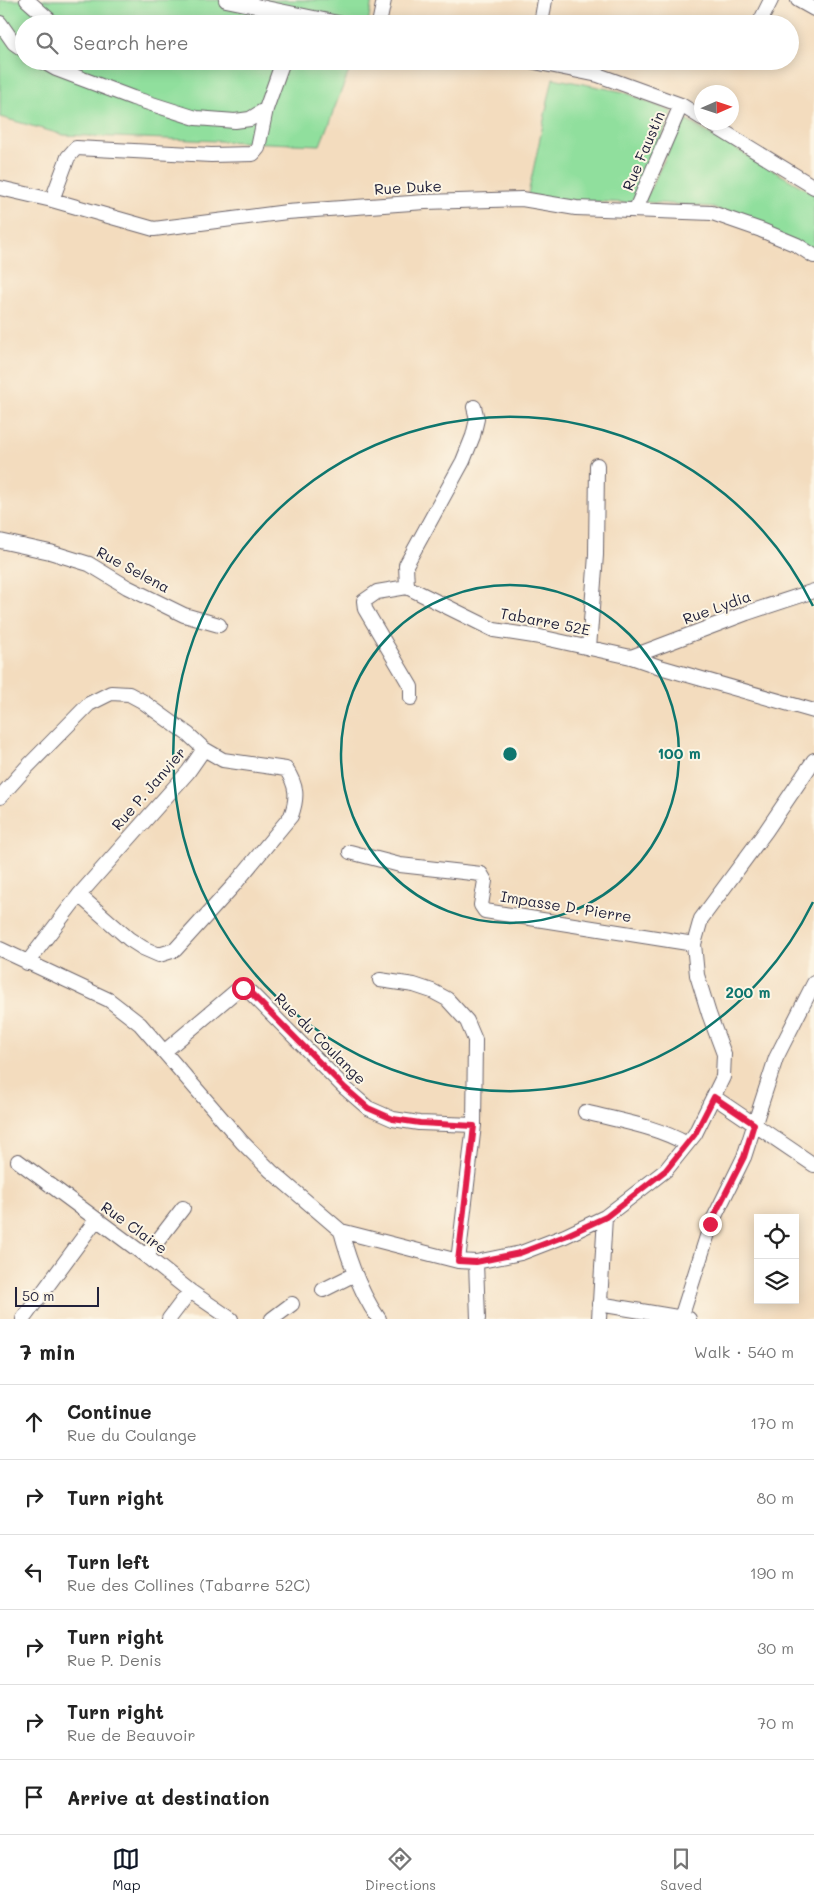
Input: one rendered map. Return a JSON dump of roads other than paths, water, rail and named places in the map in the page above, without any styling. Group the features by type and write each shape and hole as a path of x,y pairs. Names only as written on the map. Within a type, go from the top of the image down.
{"street":[{"path":"27,0 44,15"},
{"path":"226,0 297,15"},
{"path":"381,15 384,0"},
{"path":"542,15 545,0"},
{"path":"764,15 772,0"},
{"path":"798,0 814,9"},
{"path":"0,23 15,44"},
{"path":"59,70 133,98 196,118 235,122 250,119 266,109"},
{"path":"52,200 68,157 76,148 212,155 253,154 258,148 266,109 280,70"},
{"path":"574,70 598,75 680,105 694,113"},
{"name":"Rue Faustin","path":"636,209 680,105"},
{"path":"721,130 814,187"},
{"name":"Rue Duke","path":"0,188 52,200 154,229 287,212 425,202 522,199 576,208 712,213 797,245 814,256"},
{"path":"412,698 411,687 365,609 364,601 377,592 407,587 406,564 463,461 474,436 477,419 474,407"},
{"path":"589,648 596,555 597,465"},
{"name":"Rue Selena","path":"1,539 89,564 127,587 184,615 219,625"},
{"name":"Tabarre 52E","path":"407,587 494,630 540,637 631,656 660,667 814,711"},
{"name":"Rue Lydia","path":"631,656 814,592"},
{"name":"Rue P. Janvier","path":"0,797 89,704 111,693 129,694 142,701 189,735 204,749 188,772 79,894 27,962"},
{"path":"79,894 129,939 159,954 175,950 234,886 291,816 296,794 294,780 286,770 269,765 223,760 204,749"},
{"path":"0,949 109,1000 140,1024 242,1142 271,1171 341,1232 458,1261 476,1262 520,1253 565,1236 606,1217 666,1170 695,1134 723,1077 724,1054 697,975 694,944 702,919 766,831 814,760"},
{"name":"Impasse D. Pierre","path":"350,852 400,865 481,874 485,882 481,905 485,911 694,944"},
{"path":"380,980 414,985 432,991 447,999 468,1021 475,1040 474,1126 458,1261"},
{"path":"599,1304 685,1318 710,1224 744,1157 776,1058 814,983"},
{"name":"Rue du Coulange","path":"165,1051 236,991 243,988 250,992 345,1088 368,1108 393,1119 420,1123 474,1126"},
{"path":"714,1097 814,1165"},
{"path":"585,1112 650,1128 670,1135 687,1144"},
{"name":"Rue Claire","path":"18,1162 146,1256 190,1292 231,1319"},
{"path":"146,1256 183,1208"},
{"path":"600,1319 599,1304 606,1217"},
{"path":"23,1319 96,1220"},
{"path":"341,1232 355,1274 379,1319"},
{"path":"476,1262 478,1319"},
{"path":"323,1290 355,1274"},
{"path":"170,1319 190,1292"},
{"path":"272,1319 292,1304"}]}
